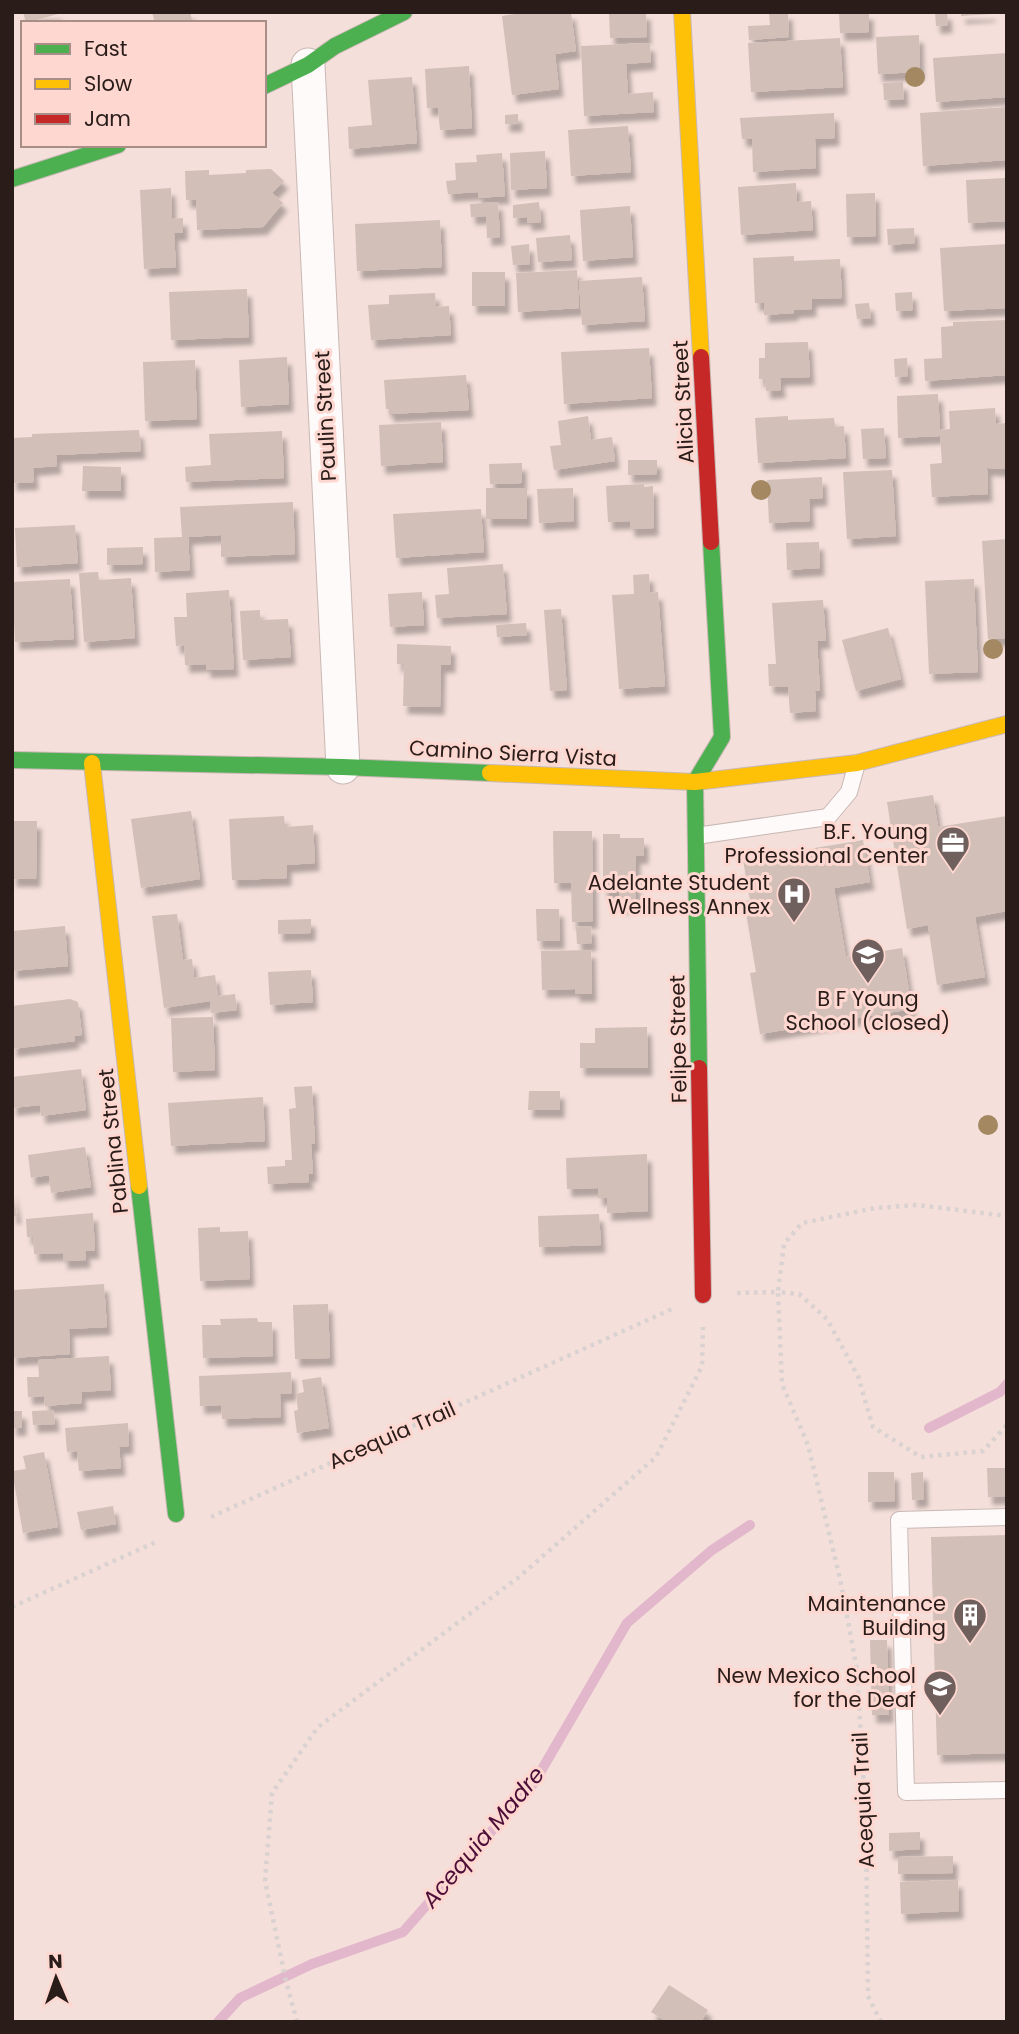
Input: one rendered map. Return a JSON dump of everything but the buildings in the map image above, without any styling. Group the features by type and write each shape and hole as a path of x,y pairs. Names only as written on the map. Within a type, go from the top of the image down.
{"street":[{"path":"266,85 308,65 335,46 404,12"},
{"name":"Alicia Street","path":"682,12 722,737 695,782"},
{"name":"Paulin Street","path":"308,65 343,766"},
{"path":"13,176 111,147"},
{"name":"Camino Sierra Vista","path":"12,760 343,766 695,782 857,763 1007,724"},
{"name":"Pablina Street","path":"92,763 176,1514"},
{"name":"Felipe Street","path":"695,782 703,1295"}],"lane":[{"path":"696,836 828,817 849,792 857,763"},
{"path":"1007,1517 899,1520 906,1792 1007,1790"}],"path":[{"name":"Acequia Trail","path":"881,2022 868,1996 866,1821 856,1670 840,1579 808,1445 782,1384 778,1292 784,1244 802,1223 875,1208 918,1205 1007,1216"},
{"name":"Acequia Trail","path":"201,1522 703,1295 778,1292"},
{"path":"778,1292 799,1294 827,1319 858,1376 873,1427 921,1457 983,1451 1007,1425"},
{"path":"297,2022 265,1881 272,1793 318,1727 519,1577 656,1457 702,1366 703,1295"},
{"path":"12,1607 163,1539"}],"waterway":[{"name":"Acequia Madre","path":"929,1428 1000,1392 1007,1384"},
{"name":"Acequia Madre","path":"218,2022 240,1998 312,1964 403,1932 534,1783 627,1623 712,1550 750,1525"}],"traffic: fast":[{"path":"266,85 308,65 335,46 404,12"},
{"path":"12,179 112,147"},
{"path":"699,1068 695,782 722,737 711,542"},
{"path":"12,760 490,773"},
{"path":"139,1186 176,1514"}],"traffic: slow":[{"path":"682,12 701,357"},
{"path":"490,773 695,782 857,763 1007,724"},
{"path":"92,763 139,1186"}],"traffic: jam":[{"path":"701,357 711,542"},
{"path":"699,1068 703,1295"}],"place":[{"name":"B.F. Young Professional Center","path":"953,873"},
{"name":"Adelante Student Wellness Annex","path":"794,924"},
{"name":"B F Young School (closed)","path":"868,985"},
{"name":"Maintenance Building","path":"970,1645"},
{"name":"New Mexico School for the Deaf","path":"940,1717"}]}
